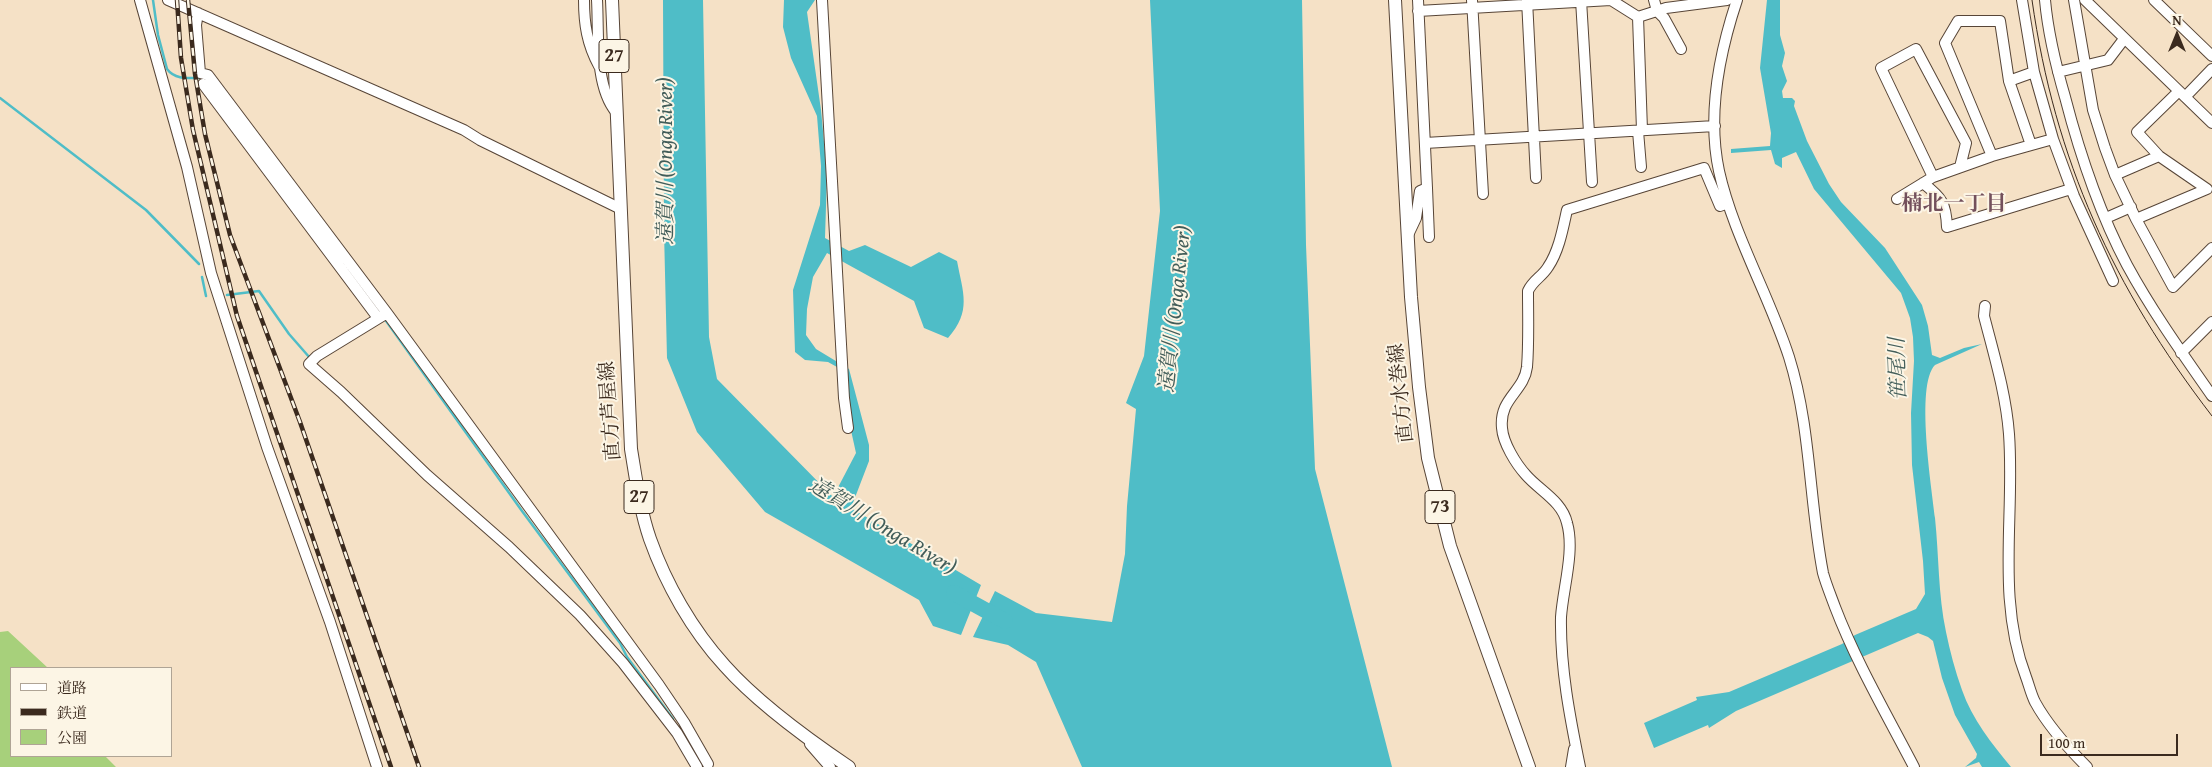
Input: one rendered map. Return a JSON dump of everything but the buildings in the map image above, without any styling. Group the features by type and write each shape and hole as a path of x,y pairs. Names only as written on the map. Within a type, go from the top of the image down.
{"main road":[{"name":"直方芦屋線","path":"612,0 631,449 641,506 650,539 687,617 725,666 798,730 849,767"},
{"name":"直方水巻線","path":"1395,0 1408,234 1419,387 1428,458 1450,546 1529,767"}],"street":[{"path":"140,0 187,167 211,273 267,447 330,622 377,767"},
{"path":"168,0 464,130 480,140 621,209"},
{"path":"584,0 584,27 592,54 600,69 610,104 616,112"},
{"path":"597,0 600,69"},
{"path":"822,0 844,398 848,428"},
{"path":"1418,0 1429,236"},
{"path":"1418,11 1472,4 1611,0 1638,17"},
{"path":"1654,0 1657,10 1664,18 1681,49"},
{"path":"1638,17 1657,10 1701,2 1726,0"},
{"path":"1736,0 1725,36 1718,78 1715,126 1719,170 1728,202 1789,357 1803,417 1814,518 1824,575 1843,628 1914,767"},
{"path":"2022,0 2034,72 2052,139 2071,189 2113,281"},
{"path":"2045,0 2058,72 2074,131 2106,218 2127,263 2181,353 2212,396"},
{"path":"2074,0 2093,110 2115,175 2173,288 2212,248"},
{"path":"2085,0 2212,123"},
{"path":"2154,0 2212,56"},
{"path":"1581,1 1592,182"},
{"path":"1527,3 1536,178"},
{"path":"1472,4 1483,194"},
{"path":"198,12 196,25 200,72 208,75 393,321 659,685 684,722 708,764"},
{"path":"1638,17 1641,167"},
{"path":"1992,156 1945,43 1958,21 2000,21 2009,81 2031,145"},
{"path":"2058,72 2108,60 2124,39"},
{"path":"1933,177 1881,68 1916,49 1966,143 1960,167"},
{"path":"2136,219 2207,189 2159,156 2138,132 2212,69"},
{"path":"2009,81 2034,72"},
{"path":"203,84 380,317 309,364 341,392 426,476 509,548 580,615 623,663 677,733 697,767"},
{"path":"1425,143 1715,126"},
{"path":"1898,199 1933,177 1992,156 2052,139"},
{"path":"2115,175 2159,156"},
{"path":"1580,767 1561,651 1562,615 1570,538 1568,523 1564,512 1525,474 1506,442 1502,431 1502,421 1507,401 1522,383 1527,367 1528,291 1532,282 1548,268 1561,234 1567,210 1704,168 1720,206 1728,202"},
{"path":"1923,183 1934,191 1946,207 1947,227 2071,189"},
{"path":"1408,234 1416,218 1420,191 1427,188"},
{"path":"2106,218 2131,207"},
{"path":"1985,306 1984,316 2005,398 2009,432 2011,476 2008,599 2017,654 2036,703 2064,744 2087,767"},
{"path":"2181,353 2212,322"},
{"path":"798,730 830,767"},
{"path":"1572,767 1575,743"}],"green space":[{"path":"8,631 47,667 10,667 10,757 106,757 116,767 0,767 0,632"}],"water":[{"path":"663,0 703,0 709,337 717,379 833,497 856,453 837,367 828,362 805,360 795,352 793,290 820,205 821,166 817,116 791,58 783,27 784,0 815,0 807,12 821,110 827,174 825,238 849,251 865,245 911,267 939,252 957,261 963,292 963,310 956,328 948,338 924,328 914,301 827,253 813,277 807,309 806,335 816,349 849,369 869,445 869,461 851,508 981,585 961,635 933,626 919,600 765,512 697,432 667,358 664,231"},
{"path":"1150,0 1302,0 1306,245 1315,469 1392,767 1082,767 1036,662 1008,645 973,637 995,591 1036,613 1112,622 1125,554 1127,506 1136,409 1126,403 1144,356 1160,211"},
{"path":"1767,0 1780,0 1780,35 1785,53 1782,66 1787,81 1782,91 1783,98 1792,98 1795,101 1794,106 1807,141 1829,184 1841,202 1885,248 1922,305 1928,326 1932,355 1940,358 1964,348 1982,344 1935,365 1929,376 1926,393 1926,438 1935,518 1941,604 1951,654 1959,683 1971,711 2011,767 1982,767 1979,762 1965,767 1976,758 1977,754 1955,715 1942,678 1933,641 1918,633 1736,711 1709,728 1708,725 1654,748 1644,723 1697,700 1696,697 1729,692 1842,644 1855,635 1916,609 1925,594 1912,465 1913,337 1910,318 1901,293 1814,189 1796,152 1782,158 1782,168 1775,164 1771,150 1731,153 1731,149 1770,146 1771,133 1760,68"}],"waterway":[{"path":"153,0 158,35 167,69 178,77 201,78 204,81"},
{"path":"0,98 146,210 199,264"},
{"path":"202,277 206,296"},
{"path":"227,295 259,291 289,334 310,358"},
{"path":"384,318 673,719"},
{"name":"遠賀川 (Onga River)","path":"954,593 1005,621"},
{"path":"683,734 704,767"}],"tram line":[{"path":"2032,0 2042,59 2056,115 2073,168 2094,220 2118,270 2145,319 2177,368 2212,416"}],"railway":[{"path":"177,0 181,58 193,130 237,316 391,767"},
{"path":"188,0 195,74 205,134 230,235 300,422 419,767"}],"district":[{"name":"楠北一丁目","path":"1954,205"}],"water label":[{"name":"笹尾川","path":"1899,369"}]}
